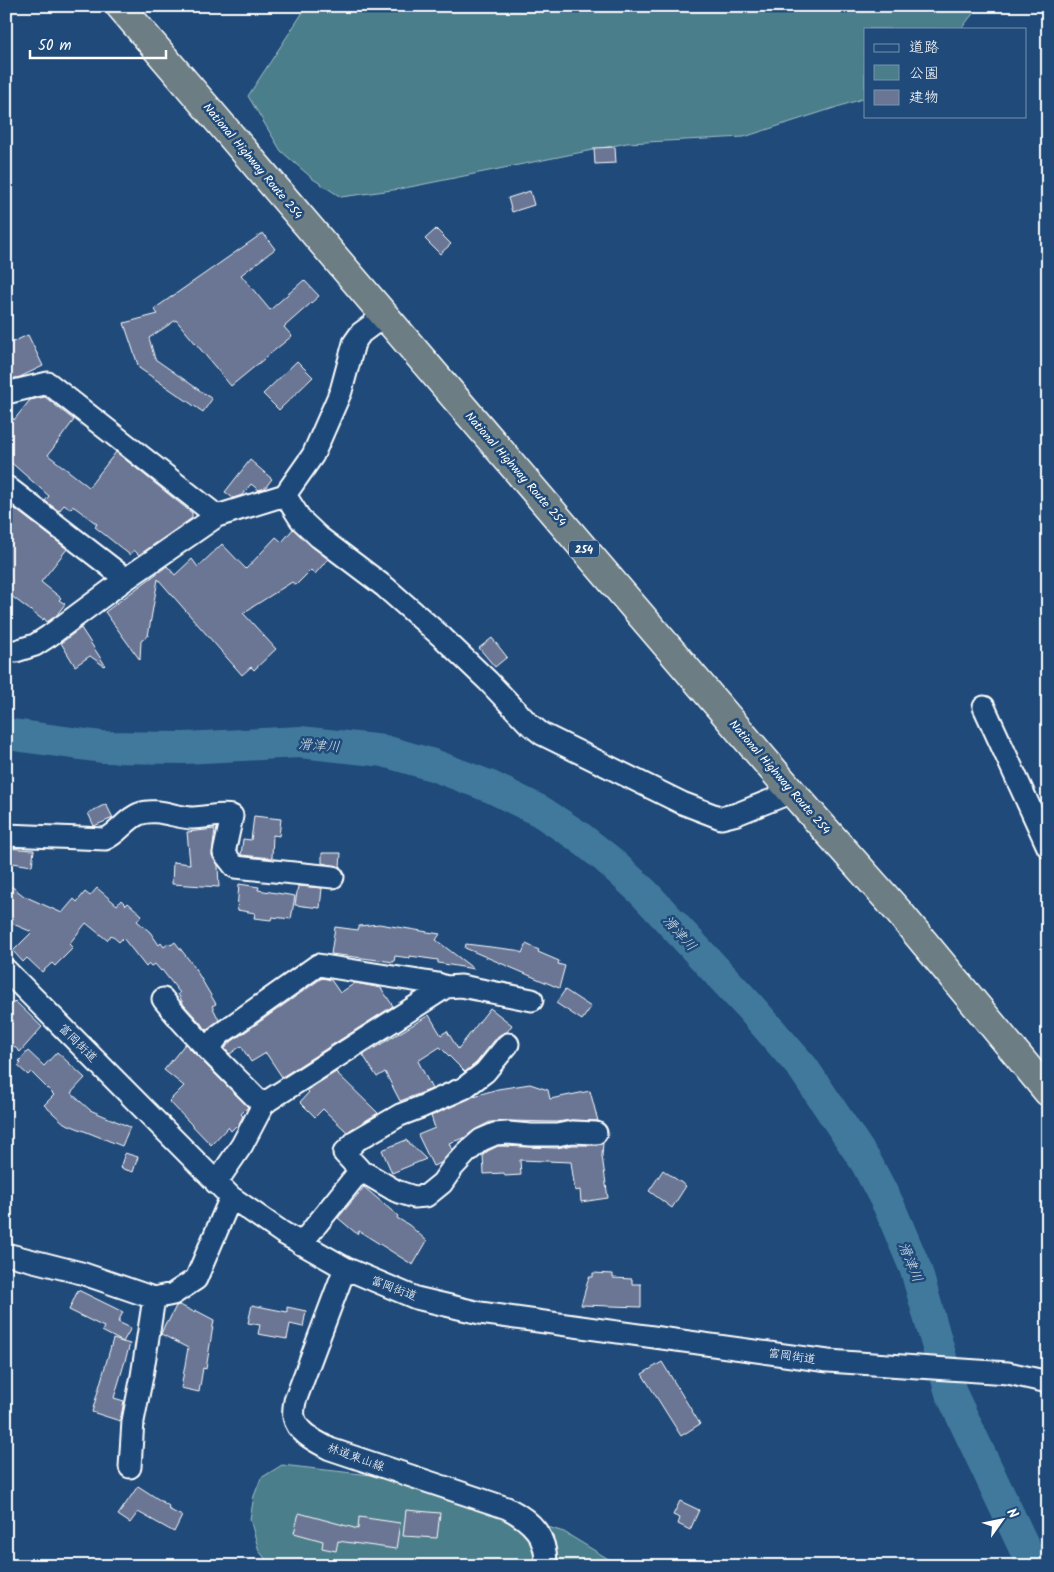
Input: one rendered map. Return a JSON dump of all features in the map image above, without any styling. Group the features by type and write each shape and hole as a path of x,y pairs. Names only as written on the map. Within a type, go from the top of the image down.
{"highway":[{"name":"National Highway Route 254","path":"120,6 792,792 898,911 1048,1092"}],"street":[{"path":"6,651 16,651 35,645 217,516 285,495 313,455 342,391 354,343 361,333 384,316"},
{"path":"6,393 48,383 217,516"},
{"path":"6,488 126,579"},
{"path":"285,495 301,520 318,537 385,587 443,638 528,723 542,734 682,803 721,818 737,814 792,792"},
{"path":"984,707 1048,847"},
{"path":"6,835 104,839 112,836 133,817 148,811 193,818 223,814 232,816 224,853 235,867 333,877"},
{"path":"209,1049 218,1035 318,965 410,979 446,987 461,986 532,1000"},
{"name":"富岡街道","path":"6,970 224,1190 263,1220 301,1244 345,1268 416,1298 480,1314 828,1361 893,1367 1008,1373 1040,1380"},
{"path":"6,1254 81,1273 154,1298 173,1294 196,1279 224,1190 242,1145 263,1106 277,1095 446,987"},
{"path":"163,999 186,1028 209,1049 263,1106"},
{"path":"360,1174 359,1169 344,1153 357,1140 400,1115 421,1108 464,1088 485,1072 508,1044"},
{"path":"301,1244 354,1178 360,1174 366,1174 396,1191 414,1196 426,1196 442,1183 466,1153 481,1140 495,1134 508,1133 531,1136 557,1135 572,1132 596,1133"},
{"name":"林道東山線","path":"345,1268 295,1401 294,1418 301,1430 310,1438 330,1449 507,1508 522,1516 533,1526 541,1538 546,1552 546,1566"},
{"path":"130,1466 133,1421 154,1298"}],"green space":[{"path":"307,6 979,6 962,28 864,28 864,98 744,137 627,143 400,189 341,197 313,179 281,151 248,96"},
{"path":"282,1465 388,1477 564,1532 620,1566 271,1566 259,1551 250,1519 254,1496 261,1478"}],"building":[{"path":"615,147 616,163 595,164 594,148"},
{"path":"530,191 534,205 512,212 508,198"},
{"path":"436,229 451,244 440,254 425,239"},
{"path":"263,233 275,249 241,275 270,310 304,280 319,296 284,327 292,336 231,386 176,320 149,338 155,359 212,399 203,412 139,368 124,323 158,314 154,309"},
{"path":"28,335 43,366 20,377 6,380 6,345"},
{"path":"297,361 313,377 279,410 263,394"},
{"path":"45,397 74,420 48,455 89,487 116,452 192,513 192,518 139,555 134,550 130,555 95,527 97,524 73,506 70,509 64,505 59,511 45,501 49,496 6,458 6,408 14,420 30,400"},
{"path":"250,460 272,479 265,488 259,490 251,484 242,495 233,498 225,492"},
{"path":"6,502 67,549 41,582 61,598 59,600 65,604 56,616 47,622 6,592"},
{"path":"293,529 328,559 315,574 311,570 296,585 292,582 243,613 276,649 254,670 251,667 242,675 158,579 148,636 141,641 140,660 105,612 167,566 175,575 192,559 198,567 222,544 246,569 276,537 282,542"},
{"path":"81,628 104,666 90,656 75,666 61,643"},
{"path":"492,638 507,657 495,667 479,648"},
{"path":"106,804 113,818 94,826 88,813"},
{"path":"254,816 281,819 279,836 273,835 272,858 241,855 243,839 251,840"},
{"path":"215,829 212,855 218,865 219,887 172,884 173,862 190,864 187,832"},
{"path":"6,848 34,850 32,866 6,862"},
{"path":"322,853 341,853 340,867 322,863"},
{"path":"6,882 24,896 62,913 74,899 77,902 85,892 90,896 97,888 117,905 121,900 126,905 128,903 142,915 137,921 150,932 159,945 161,943 164,947 169,943 171,945 175,942 193,965 216,1004 212,1006 219,1020 207,1030 184,1005 178,994 180,993 162,970 155,964 151,966 149,964 146,967 123,938 119,942 111,935 107,940 86,923 69,944 73,948 55,966 52,963 42,972 27,958 23,962 13,951 32,932 6,921"},
{"path":"239,884 259,887 258,890 295,896 291,919 272,917 271,920 254,918 255,913 237,910"},
{"path":"298,886 322,888 320,908 295,905"},
{"path":"379,924 440,934 436,940 474,969 438,963 438,960 410,956 410,958 395,956 394,962 331,954 335,927 358,930 359,926"},
{"path":"466,944 515,950 522,953 526,944 539,950 538,952 559,961 558,964 565,966 559,988 465,948"},
{"path":"322,978 331,980 340,993 355,983 381,988 393,1006 282,1077 266,1053 251,1062 241,1046 230,1054 225,1049 228,1044"},
{"path":"565,990 591,1007 582,1020 556,1003"},
{"path":"15,1001 42,1027 20,1052 6,1039 6,1011"},
{"path":"490,1008 512,1025 507,1032 498,1036 476,1063 465,1072 440,1047 418,1061 432,1089 400,1101 385,1072 377,1077 363,1055 429,1015 441,1035 447,1031 458,1049"},
{"path":"185,1044 248,1107 241,1114 243,1116 240,1122 231,1131 228,1127 211,1145 169,1101 184,1086 164,1070"},
{"path":"28,1051 44,1066 57,1052 85,1078 71,1093 90,1110 130,1127 122,1146 64,1123 44,1105 54,1095 31,1072 28,1075 18,1066 21,1063 19,1061"},
{"path":"336,1072 378,1113 347,1132 323,1109 315,1117 300,1102 309,1092 307,1090"},
{"path":"530,1084 548,1090 550,1099 590,1091 598,1121 490,1122 464,1138 449,1143 452,1150 441,1163 433,1166 418,1135 435,1128 431,1116 474,1096 498,1089"},
{"path":"406,1140 426,1159 392,1173 382,1150"},
{"path":"603,1143 602,1156 608,1198 581,1202 580,1190 575,1191 571,1162 520,1160 521,1175 505,1176 504,1173 484,1174 483,1155 498,1146 557,1148"},
{"path":"125,1153 138,1157 133,1172 120,1168"},
{"path":"663,1170 686,1186 672,1208 649,1191"},
{"path":"364,1187 398,1216 397,1218 409,1225 427,1241 413,1265 359,1231 357,1234 338,1218"},
{"path":"593,1273 613,1274 613,1278 632,1279 632,1284 641,1284 641,1307 581,1305 589,1277 593,1277"},
{"path":"78,1290 123,1312 118,1322 131,1328 123,1342 102,1331 104,1327 69,1310"},
{"path":"180,1305 214,1320 206,1369 203,1368 199,1392 181,1388 188,1348 161,1334 176,1306"},
{"path":"252,1305 287,1312 287,1307 306,1311 303,1327 290,1324 287,1339 258,1334 260,1325 248,1323"},
{"path":"113,1339 130,1344 114,1398 124,1401 120,1421 92,1412"},
{"path":"662,1362 700,1424 681,1436 642,1374"},
{"path":"138,1486 169,1506 168,1509 182,1516 174,1532 138,1512 130,1523 118,1515"},
{"path":"680,1501 699,1510 690,1530 678,1524 680,1518 673,1515"},
{"path":"406,1510 440,1513 437,1538 403,1536"},
{"path":"299,1513 358,1529 359,1517 400,1523 396,1549 338,1541 336,1551 322,1548 323,1541 294,1533"}],"waterway":[{"name":"滑津川","path":"6,734 102,747 184,748 300,742 384,751 433,765 491,787 540,811 578,836 606,858 644,893 749,1006 803,1068 866,1162 889,1206 916,1270 951,1393 1033,1566"}]}
